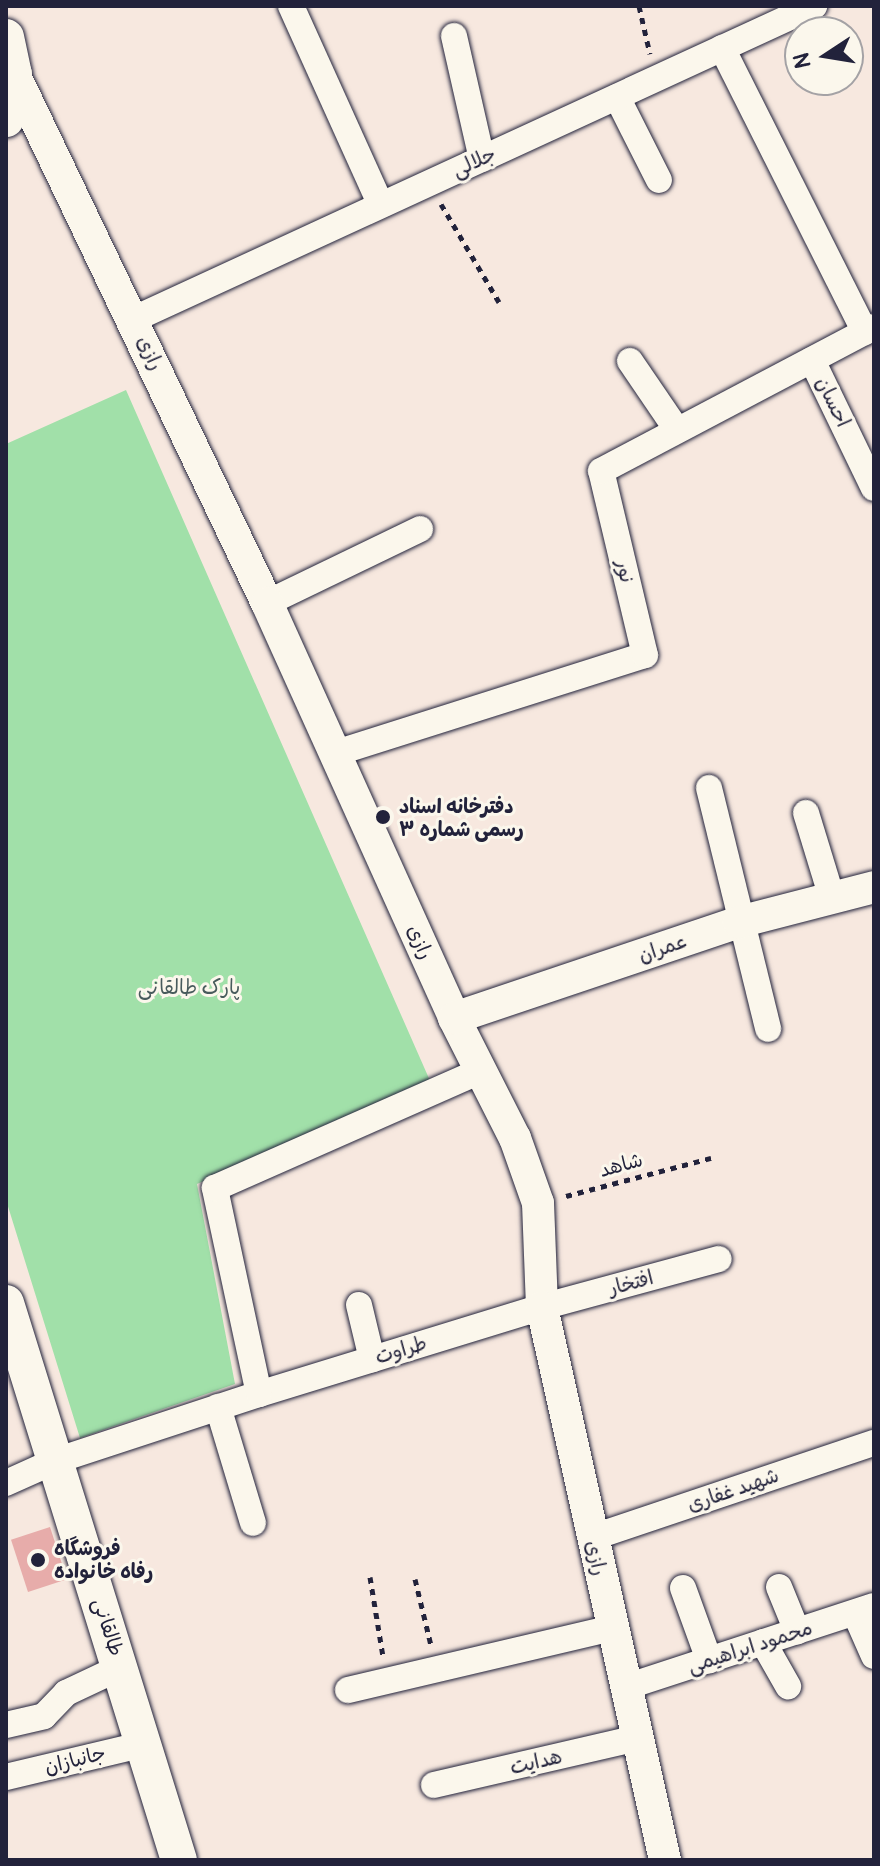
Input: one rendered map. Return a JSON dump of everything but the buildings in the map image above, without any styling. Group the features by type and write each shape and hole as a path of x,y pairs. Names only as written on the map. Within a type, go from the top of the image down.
{"main road":[{"path":"6,37 14,74 6,119"},
{"name":"طالقانی","path":"6,1303 179,1860"}],"street":[{"path":"291,6 381,205"},
{"name":"جلالی","path":"134,319 814,6"},
{"path":"454,36 482,159"},
{"path":"722,48 870,329"},
{"name":"رازی","path":"14,74 134,319 336,753 454,1018 515,1138 538,1203 542,1307 665,1860"},
{"path":"617,97 659,180"},
{"name":"نور","path":"336,753 645,655 601,471 870,329"},
{"name":"احسان","path":"812,360 874,488"},
{"path":"630,361 677,430"},
{"path":"267,603 420,529"},
{"path":"709,788 739,922 768,1029"},
{"path":"806,813 832,898"},
{"name":"عمران","path":"454,1018 739,922 874,887"},
{"path":"259,1394 215,1188 482,1070"},
{"name":"افتخار","path":"542,1307 719,1259"},
{"path":"359,1305 372,1359"},
{"name":"طراوت","path":"6,1483 55,1461 218,1407 542,1307"},
{"path":"218,1407 253,1523"},
{"name":"شهید غفاری","path":"591,1538 874,1443"},
{"path":"779,1587 797,1631"},
{"path":"683,1588 709,1660"},
{"path":"865,1609 874,1656"},
{"name":"محمود ابراهیمی","path":"626,1687 865,1609"},
{"path":"348,1690 612,1628"},
{"path":"763,1642 788,1686"},
{"path":"6,1725 44,1716 66,1693 121,1667"},
{"name":"هدایت","path":"434,1785 637,1738"},
{"name":"جانبازان","path":"6,1777 144,1744"}],"path":[{"path":"639,6 656,79"},
{"path":"429,183 499,302"},
{"name":"شاهد","path":"538,1203 711,1158"},
{"path":"370,1577 388,1681"},
{"path":"415,1579 437,1669"}],"green space":[{"name":"پارک طالقانی","path":"126,390 431,1083 197,1184 235,1384 80,1438 6,1200 6,444"}],"place":[{"name":"دفترخانه اسناد رسمی شماره ۳","path":"383,817"},
{"name":"فروشگاه رفاه خانواده","path":"38,1560"}]}
